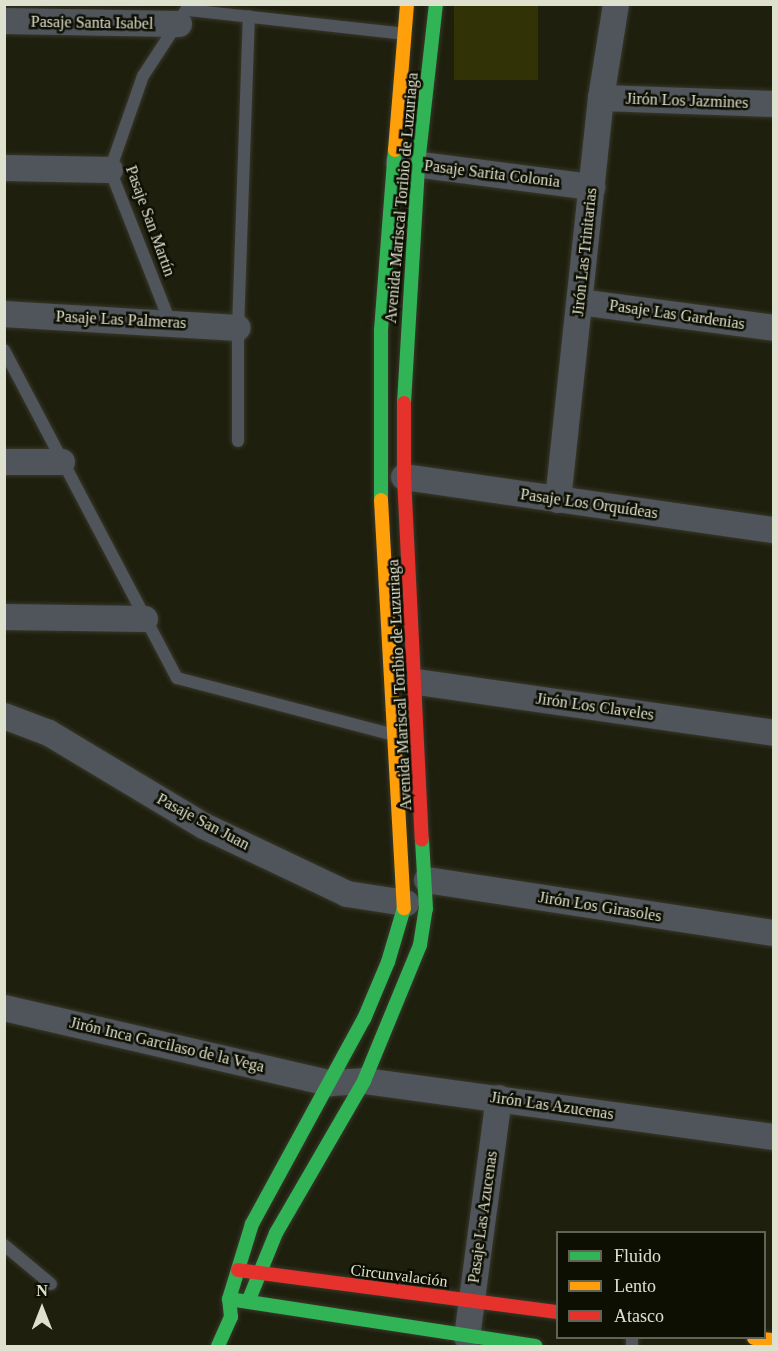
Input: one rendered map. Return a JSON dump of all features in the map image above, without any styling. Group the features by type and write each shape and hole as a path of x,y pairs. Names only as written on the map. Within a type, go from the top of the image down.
{"main road":[{"name":"Avenida Mariscal Toribio de Luzuriaga","path":"231,1317 229,1299 236,1270 252,1224 330,1083 384,972 406,903 392,735 380,466 381,330 392,161 407,4"},
{"name":"Avenida Mariscal Toribio de Luzuriaga","path":"218,1347 231,1317 248,1304 257,1274 276,1233 364,1081 420,945 427,880 404,477 404,381 418,164 436,4"},
{"name":"Circunvalación","path":"236,1270 556,1312"},
{"path":"229,1299 248,1304 535,1347"}],"street":[{"name":"Jirón Las Trinitarias","path":"558,500 601,98 616,4"},
{"name":"Pasaje Santa Isabel","path":"4,21 186,13"},
{"name":"Jirón Los Jazmines","path":"601,98 774,104"},
{"name":"Pasaje Sarita Colonia","path":"392,161 592,187"},
{"path":"4,168 110,170"},
{"name":"Pasaje Las Gardenias","path":"580,302 774,328"},
{"name":"Pasaje Las Palmeras","path":"4,314 170,322 238,328"},
{"path":"4,462 62,462"},
{"name":"Pasaje Los Orquídeas","path":"404,477 774,530"},
{"path":"4,617 145,619"},
{"name":"Jirón Los Claveles","path":"417,682 774,733"},
{"name":"Pasaje San Juan","path":"6,719 49,733 204,826 347,894 406,903"},
{"name":"Jirón Los Girasoles","path":"427,880 774,933"},
{"name":"Jirón Inca Garcilaso de la Vega","path":"4,1008 330,1083"},
{"name":"Jirón Las Azucenas","path":"330,1083 364,1081 774,1137"},
{"name":"Pasaje Las Azucenas","path":"467,1337 499,1098"}],"lane":[{"path":"186,13 249,16 432,36"},
{"name":"Pasaje San Martín","path":"170,322 110,170 143,76 186,13"},
{"path":"238,441 238,328 249,16"},
{"path":"4,350 172,672 183,682 392,735"},
{"path":"4,1245 51,1284"}],"shaded area":[{"path":"454,5 538,5 538,80 454,80"}],"traffic: fast":[{"path":"404,403 418,164 436,4"},
{"path":"381,500 381,330 395,150"},
{"path":"250,1297 276,1233 364,1081 420,945 426,909 422,840"},
{"path":"218,1346 231,1317 229,1299 252,1224 364,1019 388,962 404,908"},
{"path":"229,1299 535,1346"}],"traffic: slow":[{"path":"395,150 407,4"},
{"path":"381,500 404,908"},
{"path":"764,1339 774,1340"}],"traffic: jam":[{"path":"404,403 404,477 422,840"},
{"path":"238,1270 556,1312"}]}
